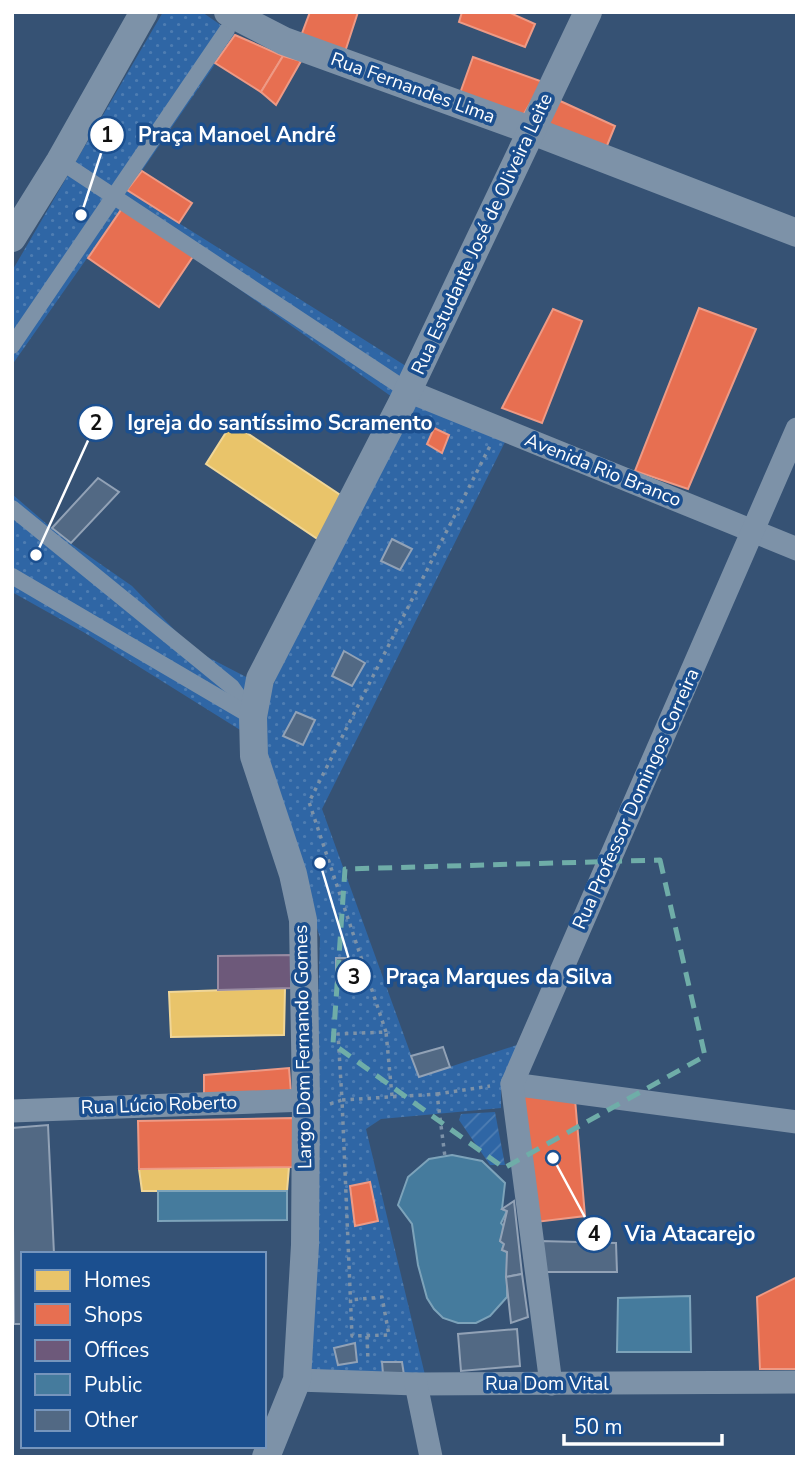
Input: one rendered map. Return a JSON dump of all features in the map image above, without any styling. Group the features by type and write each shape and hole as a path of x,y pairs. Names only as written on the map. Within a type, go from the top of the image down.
{"street":[{"path":"12,237 60,161 144,12"},
{"name":"Rua Estudante José de Oliveira Leite","path":"260,679 408,391 530,130 589,12"},
{"path":"12,346 117,196 228,21"},
{"name":"Rua Fernandes Lima","path":"228,21 530,130 797,233"},
{"path":"60,161 117,196 408,391"},
{"name":"Avenida Rio Branco","path":"408,391 797,549"},
{"name":"Rua Professor Domingos Correira","path":"512,1084 797,429"},
{"path":"12,508 232,687 253,717"},
{"path":"12,576 253,717"},
{"name":"Largo Dom Fernando Gomes","path":"260,679 253,717 254,756 293,874 303,920 305,1106 305,1245 297,1380 267,1457"},
{"path":"551,1384 512,1084 797,1122"},
{"name":"Rua Lúcio Roberto","path":"12,1111 305,1106"},
{"name":"Rua Dom Vital","path":"297,1380 416,1384 797,1382"},
{"path":"416,1384 432,1457"}],"path":[{"path":"392,1096 386,1032 309,802 499,428"},
{"path":"349,1300 382,1297 389,1335 352,1336 349,1300 338,1034 386,1032"},
{"path":"305,1106 512,1084"},
{"path":"437,1094 445,1157"}],"highlighted area":[{"path":"660,860 705,1056 504,1168 333,1044 345,869"}],"shaded area":[{"path":"163,12 202,12 235,35 128,191 417,373 409,390 510,432 322,809 419,1077 520,1044 501,1085 501,1108 381,1119 366,1129 425,1375 307,1372 320,938 264,751 269,693 402,404 123,207 12,365 12,271"},
{"path":"12,494 63,538 132,586 194,650 250,679 253,738 85,633 12,592"},
{"path":"495,1112 505,1165 490,1165 459,1120 461,1114"}],"building: Homes":[{"path":"232,423 342,496 319,540 206,464"},
{"path":"285,988 284,1035 171,1037 169,992"},
{"path":"289,1167 287,1191 142,1191 139,1169"}],"building: Shops":[{"path":"310,12 358,12 344,55 301,36"},
{"path":"462,12 508,12 535,24 525,47 459,22"},
{"path":"235,35 283,56 261,92 215,63"},
{"path":"283,56 301,61 276,105 261,92"},
{"path":"473,57 543,82 522,117 459,96"},
{"path":"558,100 615,126 604,153 542,129"},
{"path":"142,171 192,203 179,223 127,190"},
{"path":"123,207 194,255 159,307 88,258"},
{"path":"699,308 756,329 688,489 635,471"},
{"path":"553,309 582,321 542,423 502,408"},
{"path":"434,428 449,435 442,453 427,444"},
{"path":"289,1068 291,1093 204,1098 204,1075"},
{"path":"517,1089 575,1099 585,1216 536,1222"},
{"path":"294,1118 295,1167 139,1169 138,1121"},
{"path":"370,1182 378,1221 355,1226 350,1186"},
{"path":"797,1277 797,1369 760,1369 757,1297"}],"building: Offices":[{"path":"292,955 291,988 218,990 218,956"}],"building: Public":[{"path":"452,1155 482,1161 505,1183 502,1209 507,1211 501,1223 505,1228 500,1241 504,1244 502,1250 507,1252 507,1297 490,1316 476,1323 458,1323 443,1318 434,1309 427,1298 418,1265 412,1224 398,1205 408,1177 429,1159"},
{"path":"158,1191 287,1191 287,1220 158,1221"},
{"path":"690,1296 691,1352 617,1352 618,1298"}],"building: Other":[{"path":"98,478 119,492 71,543 52,528"},
{"path":"392,539 412,549 400,570 381,561"},
{"path":"344,651 365,663 352,686 332,676"},
{"path":"296,712 315,720 303,745 283,736"},
{"path":"336,958 353,958 355,988 336,987"},
{"path":"443,1047 450,1067 419,1077 411,1056"},
{"path":"48,1125 54,1252 21,1252 21,1324 14,1324 12,1128"},
{"path":"514,1201 522,1274 506,1277 507,1252 502,1250 504,1244 500,1241 507,1211 502,1209"},
{"path":"540,1241 616,1243 617,1272 542,1272"},
{"path":"522,1274 528,1317 511,1323 506,1277"},
{"path":"517,1329 520,1366 461,1371 458,1334"},
{"path":"355,1343 357,1362 338,1365 334,1348"},
{"path":"382,1362 402,1362 404,1375 383,1374"}],"place":[{"name":"Praça Manoel André","path":"81,215"},
{"name":"Igreja do santíssimo Scramento","path":"36,555"},
{"name":"Praça Marques da Silva","path":"320,863"},
{"name":"Via Atacarejo","path":"553,1158"}]}
